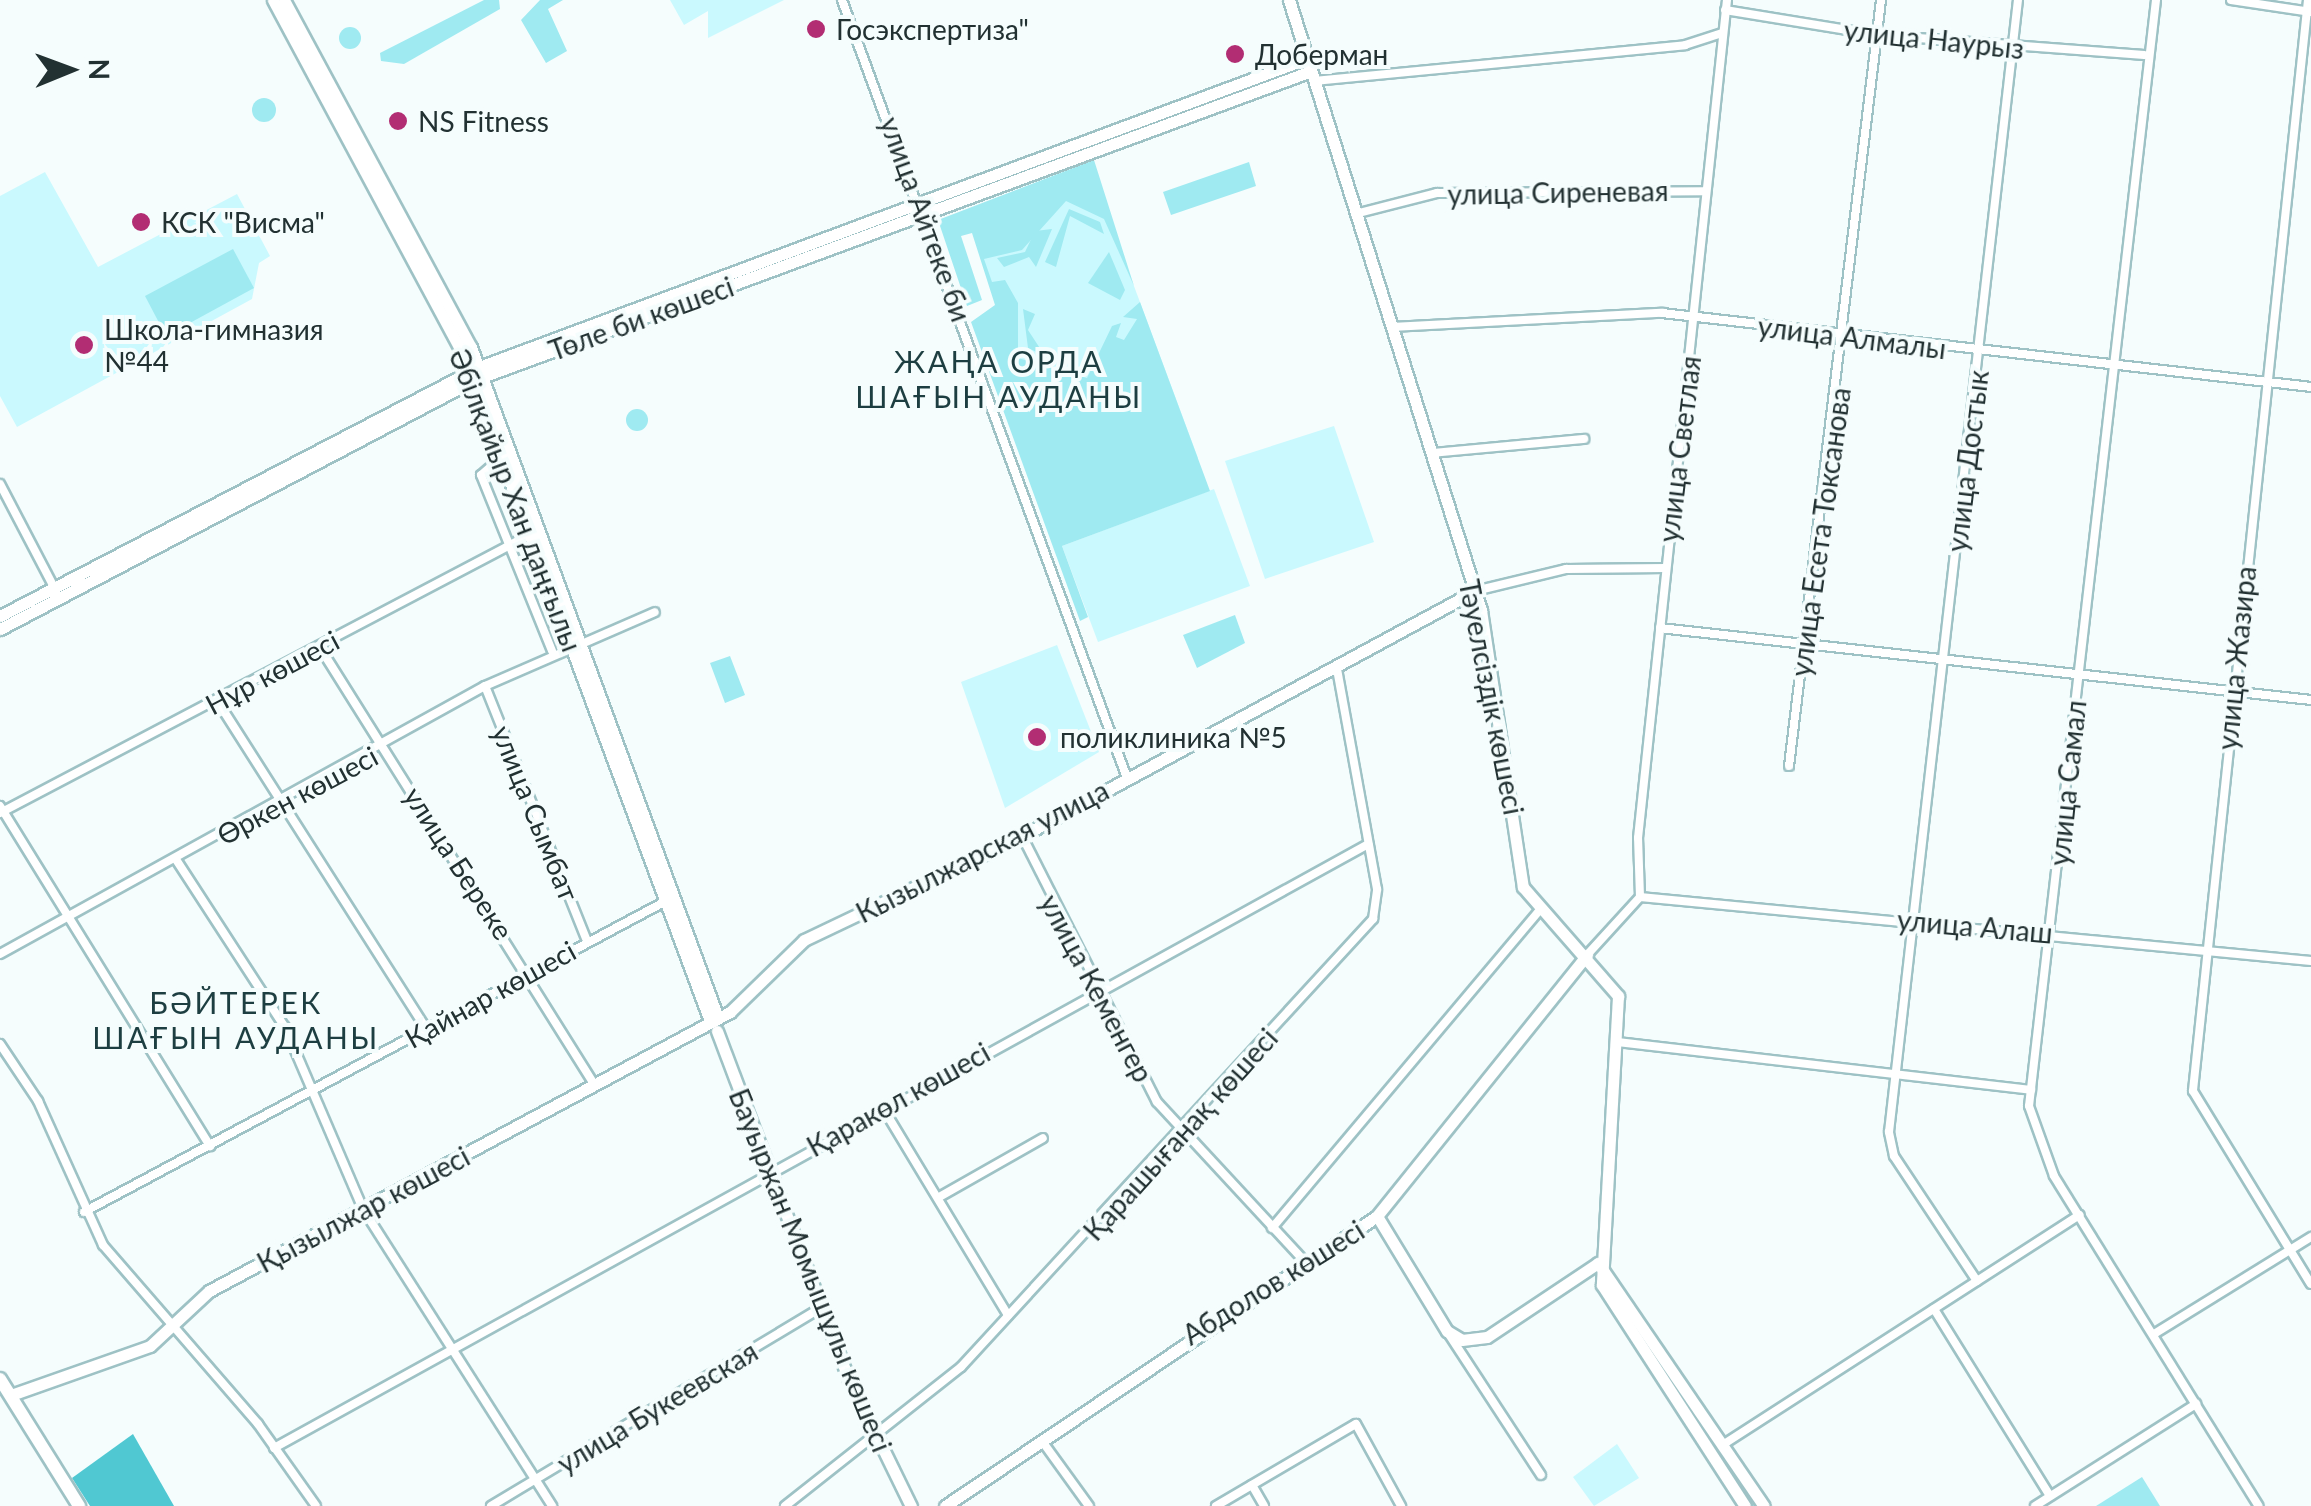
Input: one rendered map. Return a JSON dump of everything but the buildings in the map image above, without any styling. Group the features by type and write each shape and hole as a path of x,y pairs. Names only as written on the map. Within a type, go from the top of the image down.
{"main road":[{"path":"0,1379 79,1506"}],"street":[{"name":"Әбілқайыр Хан даңғылы","path":"273,0 476,373 503,456 582,640 715,1023"},
{"name":"Әбілқайыр Хан даңғылы","path":"284,0 476,373 538,536"},
{"name":"улица Айтеке би","path":"842,0 924,209 1127,778"},
{"name":"Тәуелсіздік көшесі","path":"1289,0 1475,591 1519,872 1538,912 1586,955 1618,996 1598,1263 1602,1284 1745,1506"},
{"name":"улица Есета Токсанова","path":"1789,766 1846,337 1881,0"},
{"name":"улица Достык","path":"1977,1282 1894,1156 1894,1074 2018,0"},
{"name":"улица Самал","path":"2156,0 2144,55 2115,367 2031,1090 2033,1137 2258,1506"},
{"path":"2231,0 2309,12"},
{"name":"улица Жазира","path":"2308,0 2263,383 2193,1091 2311,1284"},
{"name":"улица Наурыз","path":"1726,5 1878,35 2144,55"},
{"name":"улица Светлая","path":"1640,898 1660,628 1726,5"},
{"path":"1310,70 1684,45 1722,33"},
{"name":"Төле би көшесі","path":"0,616 57,592 476,373 1310,70"},
{"name":"улица Сиреневая","path":"1355,214 1437,193 1704,191"},
{"name":"улица Алмалы","path":"1392,327 1600,312 1694,316 1980,353 2311,387"},
{"path":"1432,453 1584,439"},
{"path":"503,456 481,476 552,651"},
{"path":"0,484 57,592"},
{"name":"Нұр көшесі","path":"1,810 218,702 509,544 538,536"},
{"path":"1475,591 1566,568 1666,568"},
{"name":"Кызылжарская улица","path":"715,1023 746,1002 804,940 1022,836 1475,591"},
{"name":"Төле би көшесі","path":"0,629 57,592"},
{"name":"Өркен көшесі","path":"0,954 71,920 384,749 485,686 552,651 655,612"},
{"path":"1660,628 2311,700"},
{"name":"Әбілқайыр Хан даңғылы","path":"582,640 666,902 715,1023"},
{"name":"улица Береке","path":"319,646 531,972 594,1084"},
{"name":"Қарашығанақ көшесі","path":"786,1506 878,1440 1008,1315 1182,1134 1373,919 1368,844 1337,668"},
{"name":"улица Сымбат","path":"485,686 586,939"},
{"path":"218,702 278,804 426,1029"},
{"path":"1,810 210,1146"},
{"name":"улица Кеменгер","path":"1022,836 1098,989 1182,1134 1308,1265"},
{"name":"Қаракөл көшесі","path":"274,1448 448,1344 1368,844"},
{"path":"177,860 317,1093 363,1209 552,1506"},
{"path":"1586,955 1640,898"},
{"name":"улица Алаш","path":"1640,898 2311,961"},
{"name":"Қайнар көшесі","path":"84,1212 317,1093 586,939 666,902"},
{"path":"1272,1228 1538,912"},
{"name":"Абдолов көшесі","path":"945,1506 1040,1438 1308,1265 1376,1216 1586,955"},
{"name":"Қызылжар көшесі","path":"10,1395 170,1332 209,1291 715,1023"},
{"name":"Бауыржан Момышұлы көшесі","path":"715,1023 766,1172 878,1440 911,1506"},
{"path":"1617,1042 2031,1090"},
{"path":"0,1044 38,1101 84,1212 170,1332 210,1365 316,1506"},
{"path":"883,1108 941,1196 1008,1315"},
{"path":"941,1196 1043,1138"},
{"path":"1376,1216 1540,1475"},
{"path":"1724,1444 2080,1216"},
{"path":"2154,1334 2311,1237"},
{"path":"1447,1331 1487,1337 1598,1263 1764,1506"},
{"name":"улица Букеевская","path":"492,1506 822,1308"},
{"path":"1934,1309 2050,1496"},
{"path":"2034,1506 2196,1404"},
{"path":"1216,1506 1356,1424 1401,1506"},
{"path":"1040,1438 1089,1506"},
{"path":"1252,1485 1264,1506"}],"shaded area":[{"path":"484,0 499,0 500,9 404,64 381,61 380,53"},
{"path":"540,0 563,0 548,9 567,51 546,63 521,20"},
{"path":"670,0 784,0 708,38 708,11 684,25"},
{"path":"350,27 358,30 358,46 350,49 342,46 339,38 342,30"},
{"path":"264,98 273,101 273,119 264,122 255,119 252,110 255,101"},
{"path":"1094,160 1134,286 1104,219 1066,201 1022,250 984,259 992,282 1005,280 1018,303 1018,358 1087,378 1112,326 1121,323 1116,337 1124,340 1137,319 1123,317 1140,302 1210,491 1062,546 1088,617 1080,621 971,322 995,305 972,233 961,236 982,300 967,306 938,220"},
{"path":"1249,162 1256,186 1171,215 1163,192"},
{"name":"Школа-гимназия №44","path":"45,172 98,267 237,194 270,256 259,263 252,299 17,427 0,396 0,196"},
{"path":"1096,184 1198,458 1062,507 974,229"},
{"path":"1069,209 1100,222 1104,234 1070,216 1056,267 1045,262"},
{"path":"1052,229 1036,267 1029,257 1004,267 997,258 1025,252 1035,231"},
{"path":"233,249 254,288 166,336 145,296"},
{"path":"1109,252 1125,290 1120,300 1088,283"},
{"path":"1023,309 1035,314 1028,330 1045,356 1028,348"},
{"path":"637,409 645,412 645,428 637,431 629,428 626,420 629,412"},
{"path":"1334,426 1374,542 1265,579 1225,461"},
{"path":"1214,489 1250,586 1098,642 1062,546"},
{"path":"1235,615 1245,643 1197,668 1183,635"},
{"name":"поликлиника №5","path":"1057,645 1099,752 1005,808 961,682"},
{"path":"730,656 745,695 725,703 710,663"},
{"path":"1608,1286 1757,1506 1751,1506"},
{"path":"133,1434 174,1506 90,1506 72,1478"},
{"path":"1617,1444 1639,1478 1594,1506 1573,1477"},
{"path":"2142,1477 2160,1506 2096,1506"}],"place":[{"name":"Госэкспертиза\"","path":"816,29"},
{"name":"Доберман","path":"1235,54"},
{"name":"NS Fitness","path":"398,121"},
{"name":"КСК \"Висма\"","path":"141,222"},
{"name":"Школа-гимназия №44","path":"84,345"},
{"name":"поликлиника №5","path":"1037,737"}],"district":[{"name":"ЖАҢА ОРДА ШАҒЫН АУДАНЫ","path":"999,378"},
{"name":"БӘЙТЕРЕК ШАҒЫН АУДАНЫ","path":"236,1019"}]}
